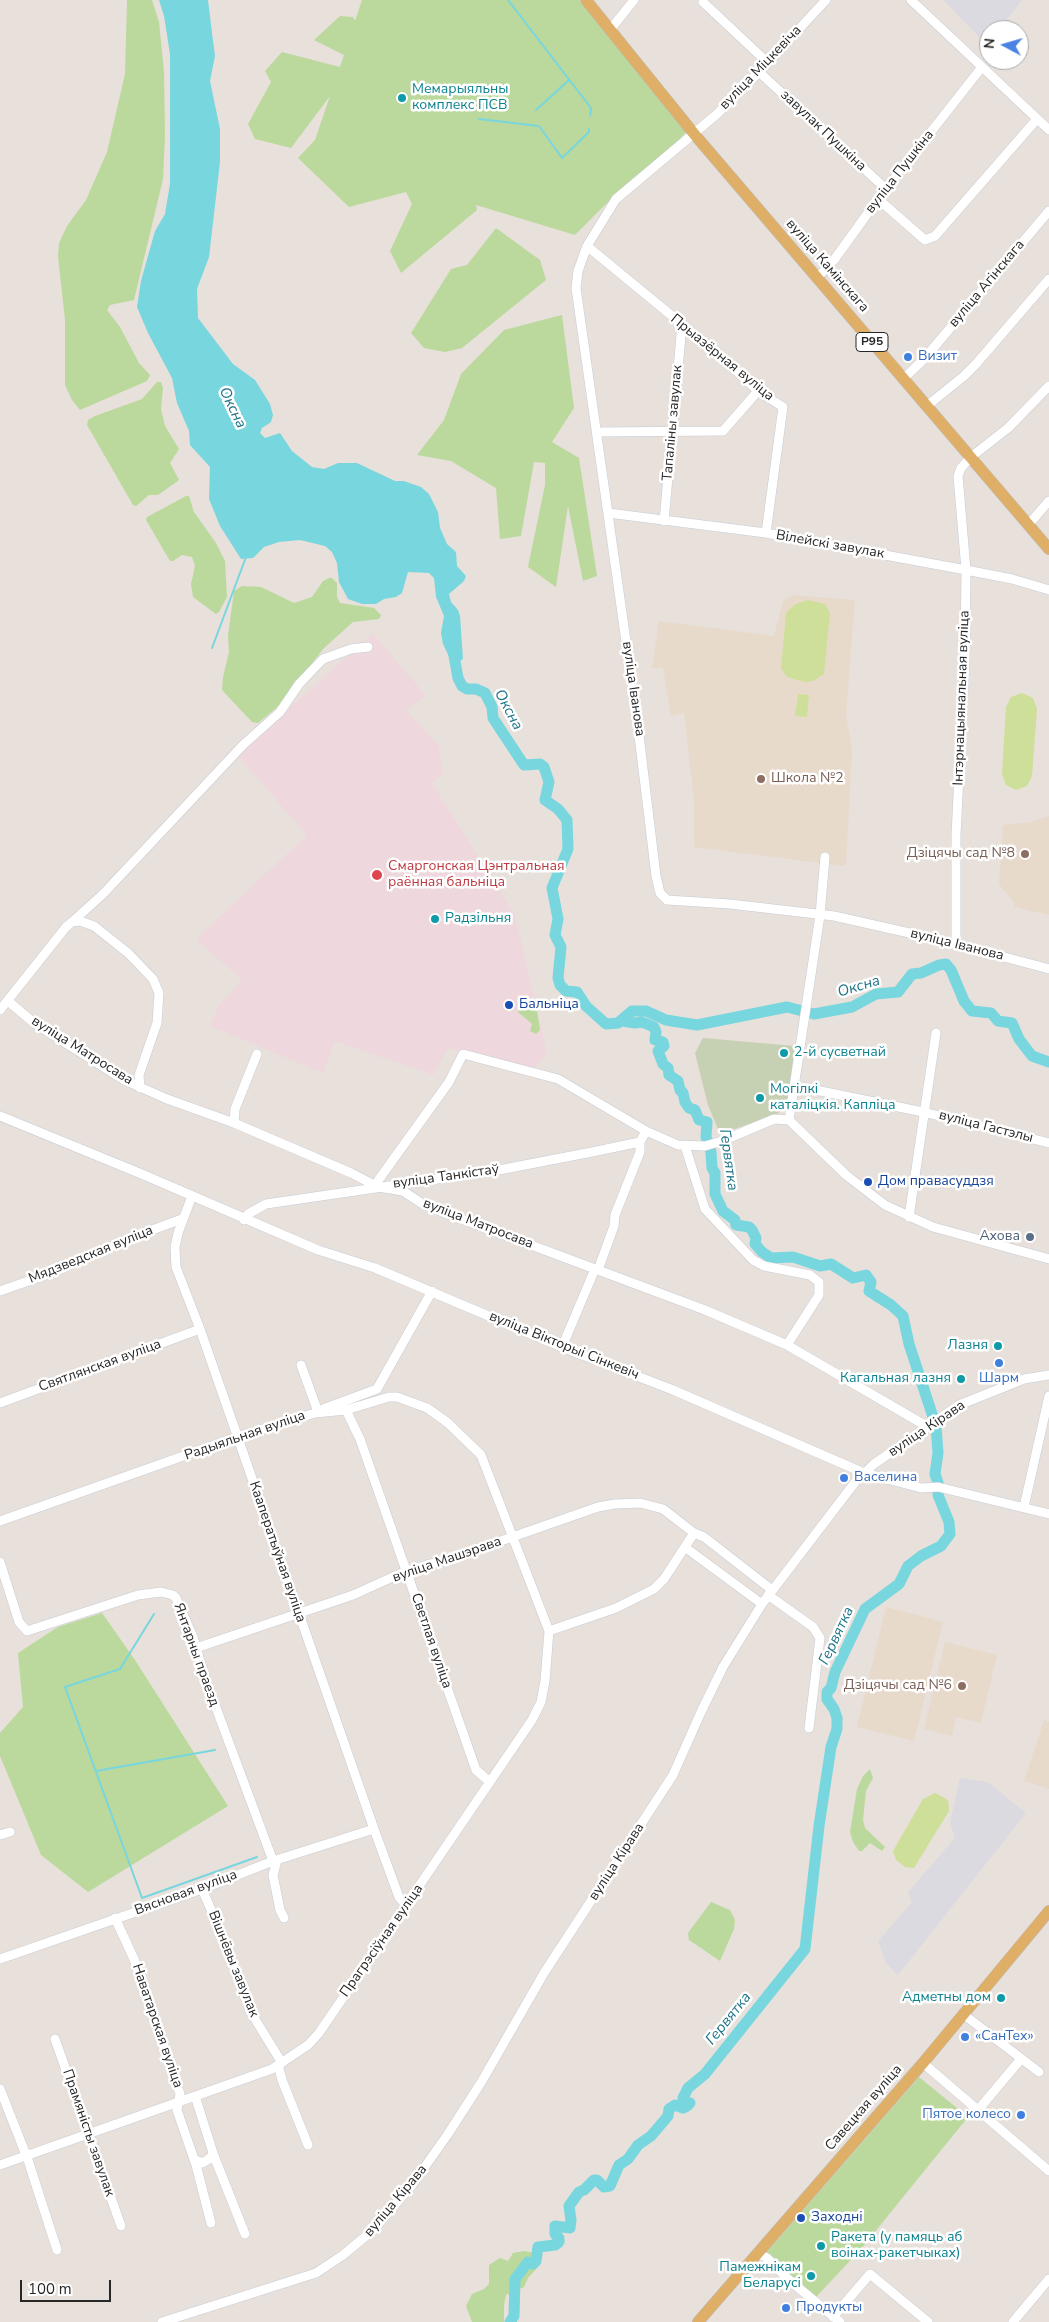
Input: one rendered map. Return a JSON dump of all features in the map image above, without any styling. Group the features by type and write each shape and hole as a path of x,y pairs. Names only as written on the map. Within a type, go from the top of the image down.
{"main road":[{"name":"вуліца Камінскага","path":"586,0 695,135 903,379 928,405 1049,549"},
{"name":"Савецкая вуліца","path":"698,2322 923,2063 1049,1911"}],"street":[{"path":"610,30 634,0"},
{"name":"вуліца Міцкевіча","path":"695,135 768,63 826,0"},
{"path":"911,0 979,64"},
{"path":"703,2 768,63"},
{"name":"вуліца Пушкіна","path":"818,277 834,260 878,199 980,70"},
{"path":"985,70 1049,130"},
{"name":"завулак Пушкіна","path":"759,72 886,189"},
{"path":"878,199 924,240 935,236 1037,119"},
{"name":"вуліца Іванова","path":"695,135 616,199 587,246 578,272 576,288 637,719 656,876 660,893 667,900 730,904 860,921 1049,969"},
{"name":"вуліца Агінскага","path":"903,379 924,359 1049,210"},
{"name":"Прыазёрная вуліца","path":"587,246 717,353 758,391 781,405 784,411 766,533"},
{"path":"928,405 976,364 1049,280"},
{"name":"Тапаліны завулак","path":"664,521 682,325"},
{"name":"Інтэрнацыянальная вуліца","path":"956,944 956,835 965,658 966,570 958,476 961,468 971,457 1008,428 1049,386"},
{"path":"597,432 723,431 758,391"},
{"path":"1029,524 1049,501"},
{"name":"Вілейскі завулак","path":"608,513 766,533 1012,579 1049,590"},
{"path":"0,1010 59,935 76,922 243,746 280,712 299,684 323,659 351,649 368,647"},
{"path":"789,1120 796,1086 820,915 825,857"},
{"path":"76,922 94,926 118,943 153,979 159,993 157,1023 139,1075 140,1088"},
{"name":"вуліца Матросава","path":"8,1001 64,1044 140,1088 234,1123 351,1173 378,1187 402,1191 421,1203 448,1214 705,1310 787,1345 929,1426"},
{"name":"вуліца Гастэлы","path":"909,1217 936,1033"},
{"path":"234,1123 235,1109 257,1054"},
{"path":"378,1187 377,1182 449,1082 463,1054 558,1079 646,1131 668,1142 685,1146 705,1146 722,1141 774,1119 789,1120 846,1175 868,1194 885,1205 933,1227 1049,1259"},
{"name":"вуліца Гастэлы","path":"796,1086 924,1112 1049,1143"},
{"name":"вуліца Вікторыі Сінкевіч","path":"0,1116 192,1196 244,1220 318,1250 375,1268 562,1347 673,1390 864,1473 921,1488 938,1488 1024,1508"},
{"path":"562,1347 614,1226 615,1214 640,1152 640,1142 646,1131"},
{"name":"вуліца Танкістаў","path":"244,1220 252,1211 266,1204 499,1170 640,1142"},
{"path":"685,1146 705,1208 753,1260 764,1266 810,1275 819,1282 819,1295 787,1345"},
{"name":"Кааператыўная вуліца","path":"192,1196 182,1218 175,1259 374,1830 399,1897 406,1905"},
{"name":"Мядзведская вуліца","path":"0,1291 51,1273 182,1218"},
{"path":"301,1365 318,1411 377,1388 432,1291"},
{"name":"Святлянская вуліца","path":"0,1403 200,1329"},
{"name":"вуліца Кірава","path":"162,2322 316,2273 372,2232 412,2186 482,2081 544,1973 673,1775 720,1675 762,1604 864,1473 929,1426 971,1400 1024,1379 1049,1375"},
{"path":"377,1388 427,1408 448,1423 478,1451 485,1464 513,1537"},
{"path":"1049,1396 1024,1508 1049,1514"},
{"name":"Радыяльная вуліца","path":"0,1521 237,1437 318,1411 348,1410 389,1397 397,1397"},
{"path":"348,1410 355,1398"},
{"name":"Светлая вуліца","path":"348,1410 360,1439 476,1770 490,1782"},
{"name":"вуліца Машэрава","path":"196,1648 299,1615 353,1595 406,1572 598,1507 632,1503 648,1504 663,1509 694,1533 704,1537 814,1627 820,1638 809,1728"},
{"path":"548,1631 642,1596 659,1585 677,1557 686,1548 694,1533"},
{"name":"Прагрэсіўная вуліца","path":"0,2165 280,2064 308,2045 319,2033 532,1720 541,1702 548,1654 548,1631 513,1537"},
{"path":"686,1548 762,1604"},
{"name":"Янтарны праезд","path":"0,1562 19,1622 25,1630 34,1630 123,1599 154,1593 168,1593 176,1598 196,1648 211,1696 275,1861"},
{"name":"Вясновая вуліца","path":"0,1959 202,1889 275,1861 374,1830"},
{"path":"0,1835 10,1832"},
{"path":"275,1861 273,1869 274,1882 280,1910 284,1918"},
{"name":"Вішнёвы завулак","path":"202,1889 223,1937 250,2011 280,2064 282,2080 308,2144"},
{"name":"Наватарская вуліца","path":"115,1918 134,1959 180,2094 177,2110 194,2159 211,2223"},
{"path":"963,2014 1039,2072"},
{"name":"Прамяністы завулак","path":"55,2039 121,2226"},
{"path":"978,2110 1021,2059"},
{"path":"923,2063 1049,2171"},
{"path":"0,2089 57,2250"},
{"name":"Наватарская вуліца","path":"195,2096 213,2154 245,2234"},
{"path":"194,2159 202,2162 209,2159 213,2154"},
{"path":"757,2253 767,2258 789,2280 837,2319 870,2274 928,2322"},
{"path":"1013,2322 1049,2279"}],"shaded area":[{"path":"943,0 1022,0 1007,20 979,20 979,37"},
{"path":"793,595 855,600 846,714 852,749 846,863 844,866 694,847 694,800 684,713 671,716 663,668 652,668 659,621 774,636 783,601"},
{"name":"Смаргонская Цэнтральная раённая бальніца","path":"373,633 426,696 406,710 439,746 443,774 432,783 515,915 547,1054 533,1069 448,1048 433,1075 335,1041 323,1073 210,1026 219,1005 242,980 196,939 307,835 237,755"},
{"name":"Дзіцячы сад №8","path":"1049,816 1049,915 1014,907 1014,903 999,884 1003,825 1031,822"},
{"path":"886,1607 943,1622 914,1741 857,1727"},
{"name":"Дзіцячы сад №6","path":"945,1642 997,1655 981,1723 956,1717 952,1736 924,1729"},
{"path":"1044,1720 1049,1722 1049,1789 1024,1781"},
{"path":"960,1778 988,1782 1026,1813 898,1975 886,1963 878,1941 912,1902 908,1892 955,1838 950,1823"}],"green space":[{"path":"127,0 152,0 159,22 164,72 165,135 163,179 134,300 110,305 107,310 120,327 139,363 150,375 147,381 80,410 72,400 65,385 65,320 58,256 59,243 67,226 86,200 107,152 125,74"},
{"path":"362,0 579,0 686,132 673,146 611,199 575,235 476,205 477,210 401,273 390,251 412,204 406,192 349,207 298,158 315,140 330,96 291,148 255,139 248,124 271,82 265,71 282,52 340,67 344,55 314,40 340,16 353,17 355,21"},
{"path":"496,228 540,260 546,280 462,348 445,352 424,348 411,333 451,269 467,265"},
{"path":"562,315 574,408 552,442 579,458 597,576 583,581 568,506 556,587 528,567 545,485 545,463 534,462 521,536 500,539 496,488 451,461 417,455 444,420 461,374 504,330"},
{"path":"157,382 161,382 163,388 161,409 165,426 179,449 170,463 179,480 158,495 149,495 136,506 133,505 87,425 88,420 95,416 142,399"},
{"path":"189,496 194,512 216,543 225,561 227,597 216,614 193,597 191,584 195,566 192,557 182,555 170,561 146,520 147,517"},
{"path":"332,578 337,583 337,597 340,603 374,608 381,615 379,619 353,622 323,649 282,703 258,723 252,722 222,690 229,652 228,636 234,591 242,586 261,587 294,603 312,597 323,581"},
{"path":"807,600 825,604 830,613 824,674 813,681 805,682 787,677 781,668 786,613 794,605"},
{"path":"1022,693 1033,698 1037,709 1032,776 1027,786 1016,790 1006,785 1002,774 1006,707 1011,697"},
{"path":"798,694 809,695 807,717 795,716"},
{"path":"529,1002 536,1004 540,1030 536,1034 530,1031 532,1024 518,1012 520,1007"},
{"path":"703,1038 795,1046 787,1106 777,1114 720,1134 708,1105 695,1053"},
{"path":"102,1613 135,1660 228,1806 88,1892 41,1855 0,1756 0,1733 23,1707 18,1653 58,1627"},
{"path":"870,1769 873,1778 866,1791 863,1820 865,1828 885,1847 882,1851 870,1843 862,1851 859,1851 853,1842 850,1832 857,1789 863,1776"},
{"path":"935,1793 948,1800 949,1811 914,1868 905,1867 896,1860 893,1851 923,1799"},
{"path":"711,1902 730,1910 735,1920 734,1929 720,1961 689,1940 688,1933"},
{"path":"919,2077 968,2117 861,2249 816,2297 766,2253"},
{"path":"525,2251 534,2253 538,2262 537,2268 528,2278 524,2287 506,2295 504,2322 472,2322 466,2306 472,2294 484,2289 489,2284 489,2265 500,2258 508,2261 513,2253"}],"water":[{"path":"159,0 208,0 215,56 210,81 220,129 220,162 209,257 197,289 198,318 233,364 255,380 270,404 273,415 271,422 262,428 260,433 265,438 280,433 292,451 312,467 324,469 338,463 357,463 395,481 404,481 421,487 429,494 438,512 440,528 447,544 456,552 457,566 466,576 464,581 449,594 451,602 458,610 460,616 463,659 453,665 443,644 441,633 444,616 436,597 434,578 429,573 408,572 402,593 376,604 362,604 348,599 339,582 337,563 332,552 325,546 300,540 279,542 264,547 253,558 241,559 220,526 209,499 210,467 190,445 189,431 177,403 172,378 148,333 137,307 141,281 155,231 165,214 170,184 170,54 164,16"}],"waterway":[{"path":"508,0 591,108 590,116"},
{"path":"536,110 569,80"},
{"path":"479,119 539,126 562,158 589,132 589,129"},
{"path":"212,648 246,557"},
{"name":"Оксна","path":"453,650 458,678 462,686 485,693 492,707 493,718 524,765 540,764 544,767 549,782 545,800 558,809 567,820 568,849 552,888 558,919 555,935 561,947 558,978 560,985 566,991 577,992 586,1006 606,1024 618,1023 632,1011 646,1011 666,1020 697,1025 787,1007 814,1014 852,1007 876,994 898,992 912,974 921,973 946,964 951,970 964,1001 972,1011 991,1013 998,1021 1012,1023 1019,1039 1032,1056 1049,1062"},
{"name":"Гервятка","path":"510,2322 514,2316 515,2279 528,2262 533,2264 536,2261 538,2247 555,2245 559,2242 559,2238 555,2234 555,2226 570,2228 569,2206 579,2192 584,2190 594,2180 597,2180 604,2187 610,2186 619,2165 628,2159 638,2145 651,2136 668,2116 669,2109 675,2105 683,2108 690,2103 685,2102 683,2098 688,2088 705,2074 805,1949 819,1826 831,1747 837,1729 837,1718 834,1709 827,1699 827,1692 831,1688 835,1672 865,1609 899,1584 908,1566 921,1556 941,1546 950,1534 949,1522 938,1495 939,1486 935,1474 938,1453 936,1426 909,1344 903,1316 891,1305 869,1291 871,1282 866,1275 853,1278 831,1264 820,1266 793,1257 771,1258 755,1244 756,1238 749,1227 736,1225 735,1220 723,1211 715,1194 715,1173 712,1168 711,1152 706,1137 707,1122 699,1120 695,1110 689,1108 680,1090 678,1081 669,1075 668,1068 663,1064 658,1051 664,1046 663,1042 655,1040 656,1032 654,1027 642,1022 622,1021"},
{"path":"154,1614 120,1669 65,1687 142,1898 257,1857"},
{"path":"96,1771 215,1750"}],"place":[{"name":"Мемарыяльны комплекс ПСВ","path":"402,98"},
{"name":"Визит","path":"908,357"},
{"name":"Школа №2","path":"761,779"},
{"name":"Дзіцячы сад №8","path":"1025,854"},
{"name":"Смаргонская Цэнтральная раённая бальніца","path":"377,875"},
{"name":"Радзільня","path":"435,919"},
{"name":"Бальніца","path":"509,1005"},
{"name":"2-й сусветнай","path":"784,1053"},
{"name":"Могілкі каталіцкія. Капліца","path":"760,1098"},
{"name":"Дом правасуддзя","path":"868,1182"},
{"name":"Ахова","path":"1030,1237"},
{"name":"Лазня","path":"998,1346"},
{"name":"Шарм","path":"999,1363"},
{"name":"Кагальная лазня","path":"961,1379"},
{"name":"Васелина","path":"844,1478"},
{"name":"Дзіцячы сад №6","path":"962,1686"},
{"name":"Адметны дом","path":"1001,1998"},
{"name":"«СанТех»","path":"965,2037"},
{"name":"Пятое колесо","path":"1021,2115"},
{"name":"Заходні","path":"801,2218"},
{"name":"Ракета (у памяць аб воінах-ракетчыках)","path":"821,2246"},
{"name":"Памежнікам Беларусі","path":"811,2276"},
{"name":"Продукты","path":"786,2308"}]}
